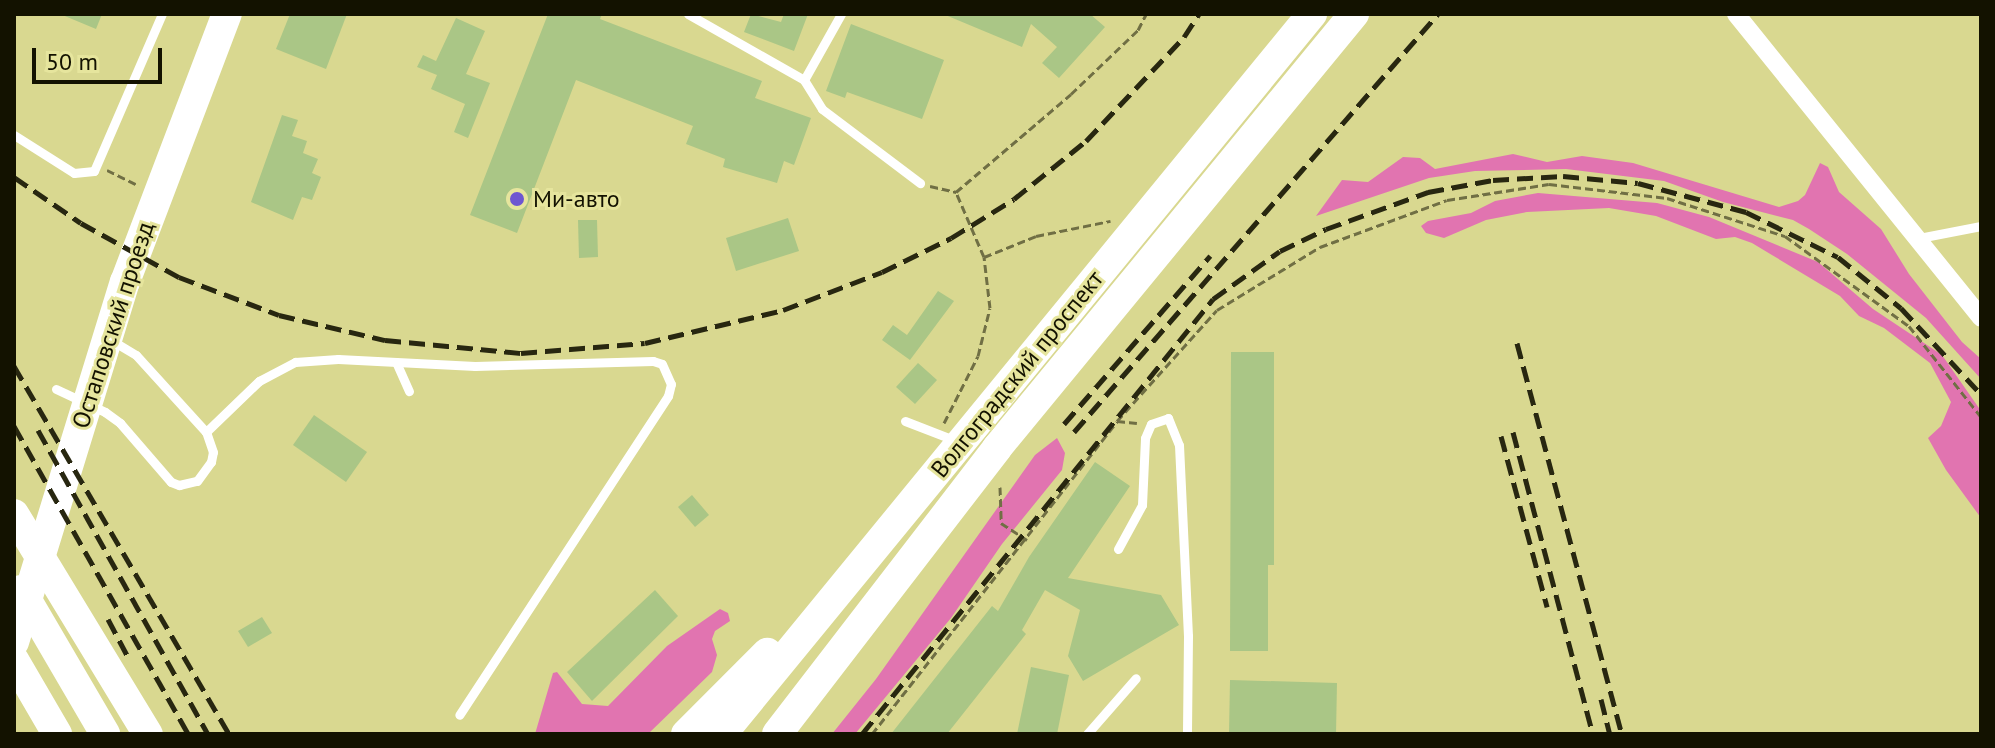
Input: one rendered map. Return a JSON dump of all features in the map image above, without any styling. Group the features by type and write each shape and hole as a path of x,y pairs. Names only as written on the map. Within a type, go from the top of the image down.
{"main road":[{"name":"Остаповский проезд","path":"14,642 125,282 149,193 227,14"},
{"name":"Волгоградский проспект","path":"722,734 895,524 950,438 1312,14"},
{"name":"Волгоградский проспект","path":"777,734 997,448 1354,14"},
{"path":"14,514 148,734"},
{"path":"686,734 895,524"},
{"path":"14,578 105,734"},
{"path":"14,660 57,734"}],"street":[{"path":"1736,14 1981,318"}],"lane":[{"path":"14,135 74,173 94,171 162,14"},
{"path":"688,14 804,80 822,109 920,183"},
{"path":"804,80 841,14"},
{"path":"1919,238 1981,226"},
{"path":"56,389 112,417 179,485 197,481 211,462 213,452 206,432 136,355 106,338"},
{"path":"206,432 259,381 295,362 338,359 475,366 653,361 662,364 671,384 668,396 459,715"},
{"path":"396,362 409,391"},
{"path":"1118,549 1142,505 1145,438 1151,424 1168,418 1179,445 1188,636 1187,734"},
{"path":"905,421 950,438"},
{"path":"1087,734 1136,678"}],"path":[{"path":"956,192 1071,94 1138,30 1146,14"},
{"path":"118,177 149,193"},
{"path":"920,183 956,192"},
{"path":"872,734 1027,540 1117,421 1217,310 1320,247 1447,200 1549,184 1667,198 1785,236 1909,326 1981,417"},
{"path":"950,438 978,356 990,308 984,257 956,192"},
{"path":"984,257 1036,236 1111,221"},
{"path":"1117,421 1151,424"},
{"path":"1000,487 1001,523 1027,540"}],"shaded area":[{"path":"1513,154 1547,162 1582,156 1633,163 1779,207 1798,201 1805,195 1820,163 1828,167 1839,192 1881,229 1909,274 1962,342 1981,359 1981,379 1926,318 1847,254 1809,229 1793,220 1723,202 1664,181 1566,169 1475,171 1429,178 1316,216 1342,180 1368,182 1403,157 1420,158 1435,169"},
{"path":"1538,193 1657,203 1709,217 1818,262 1873,309 1942,355 1981,411 1981,518 1946,470 1928,438 1941,426 1951,402 1930,363 1884,328 1859,316 1840,296 1752,243 1735,237 1716,239 1656,216 1609,208 1527,212 1486,220 1444,238 1426,233 1421,226 1428,221 1471,213 1495,201"},
{"path":"1057,438 1065,453 1062,470 1002,544 951,618 855,734 832,734 876,679 1035,455"},
{"path":"720,609 728,613 730,621 715,631 712,639 717,655 712,672 648,734 535,734 553,673 557,672 582,704 608,706 667,646"}],"building":[{"path":"60,14 102,14 96,29"},
{"path":"290,14 347,14 326,69 276,49"},
{"path":"548,14 602,14 600,19 762,81 755,98 811,118 794,165 784,161 777,183 723,167 725,159 686,144 693,126 576,80 517,233 470,215"},
{"path":"751,14 781,22 784,14 808,14 794,51 744,32"},
{"path":"943,14 1090,14 1105,27 1059,78 1042,63 1057,47 1031,24 1022,47"},
{"path":"456,18 485,31 466,74 490,83 468,138 454,132 465,104 431,89 437,75 417,67 423,55 436,61"},
{"path":"851,24 944,60 922,119 847,92 845,98 826,91"},
{"path":"282,115 298,120 292,136 307,141 303,153 318,159 312,173 321,177 312,200 302,197 293,220 251,202"},
{"path":"788,218 799,251 736,271 726,238"},
{"path":"578,220 597,220 598,257 579,258"},
{"path":"938,291 954,301 910,360 882,340 893,325 907,335"},
{"path":"1231,352 1274,352 1274,565 1268,565 1268,651 1230,651"},
{"path":"918,363 937,380 915,404 896,387"},
{"path":"314,415 367,452 346,482 293,445"},
{"path":"1095,462 1130,486 1068,578 1161,595 1179,625 1083,681 1068,656 1080,610 1045,590 1022,630 1026,634 947,734 891,734 992,606 998,611 1029,557"},
{"path":"692,495 709,515 695,527 678,507"},
{"path":"655,590 678,616 592,701 567,672"},
{"path":"262,617 272,633 248,647 238,631"},
{"path":"1031,667 1069,675 1057,734 1017,734"},
{"path":"1230,680 1337,683 1336,734 1229,734"}],"railway":[{"path":"14,177 81,223 179,277 279,315 385,340 521,353 645,343 783,310 882,272 951,238 1014,199 1086,141 1184,37 1199,14"},
{"path":"1074,432 1438,14"},
{"path":"862,734 1213,299 1280,251 1326,229 1428,192 1493,180 1563,176 1638,183 1746,212 1838,257 1901,308 1981,394"},
{"path":"1064,424 1210,256"},
{"path":"1517,343 1622,734"},
{"path":"14,366 229,734"},
{"path":"14,426 188,734"},
{"path":"38,430 208,734"},
{"path":"1513,432 1593,734"},
{"path":"1501,436 1547,607"},
{"path":"108,619 127,655"},
{"path":"1601,699 1610,734"}],"place":[{"name":"Ми-авто","path":"517,199"}]}
